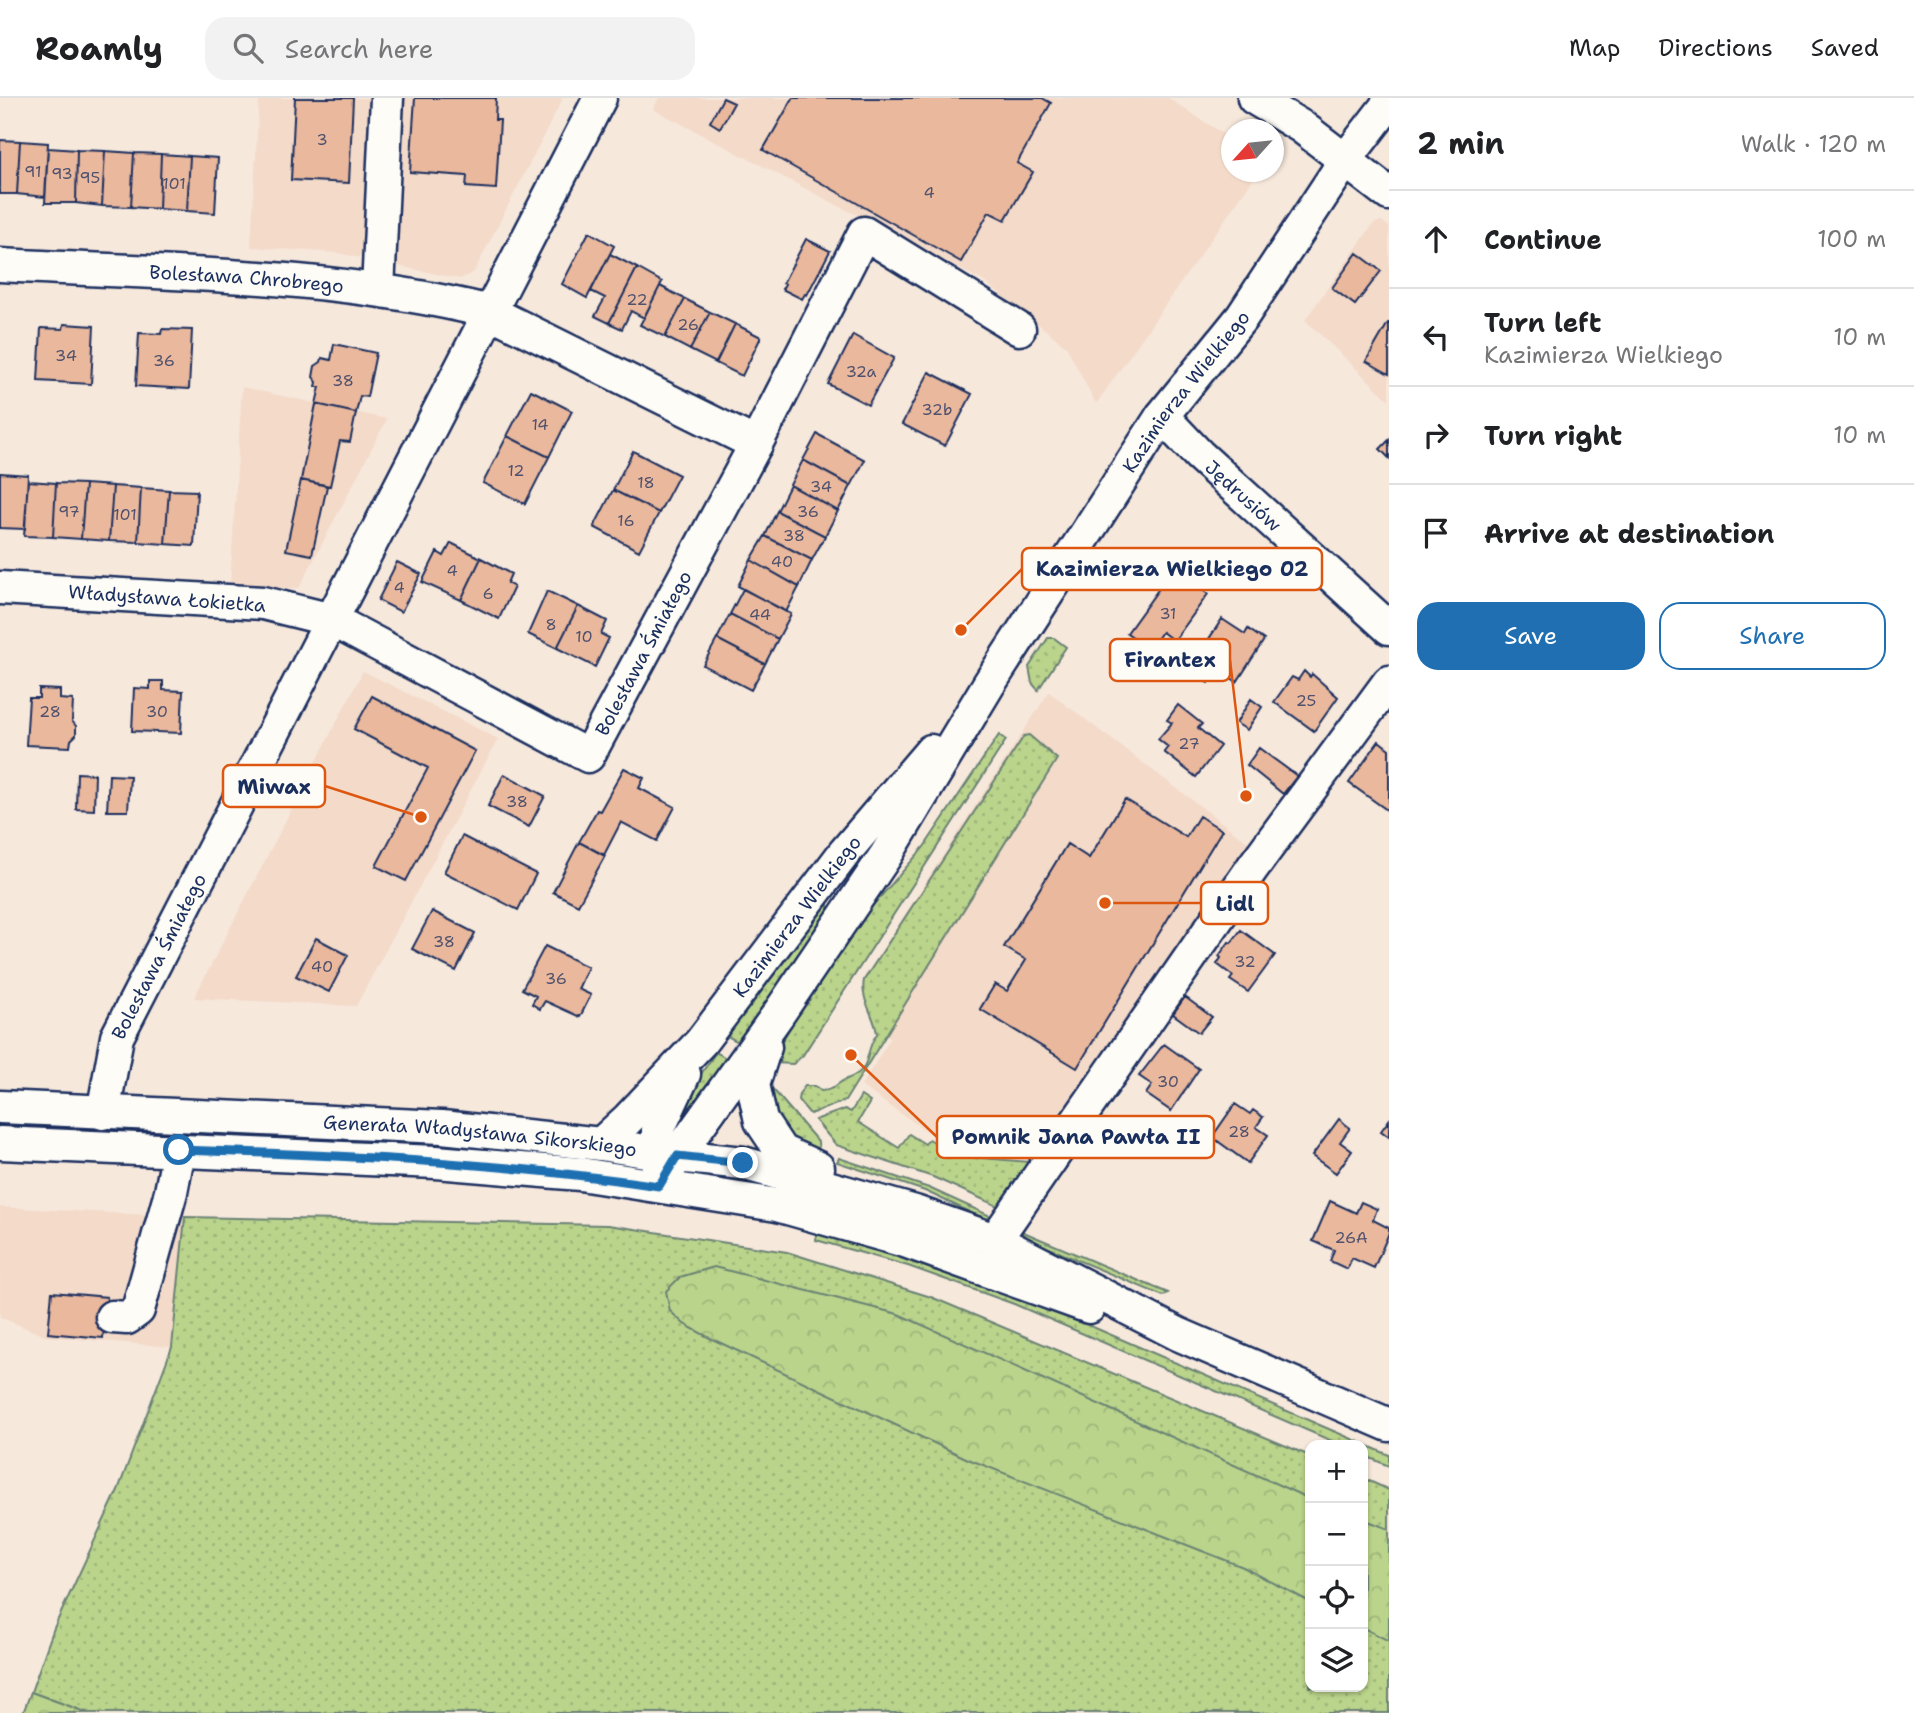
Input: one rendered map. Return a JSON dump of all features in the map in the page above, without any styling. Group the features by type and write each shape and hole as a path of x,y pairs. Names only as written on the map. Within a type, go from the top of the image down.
{"street":[{"path":"378,290 387,98"},
{"name":"Bolesława Śmiałego","path":"103,1113 117,1037 600,98"},
{"path":"1254,98 1302,127 1389,194"},
{"name":"Kazimierza Wielkiego","path":"667,1154 777,1016 886,855 989,684 1162,416 1241,317 1346,159 1389,103"},
{"name":"Bolesława Śmiałego","path":"332,620 588,756 756,444 864,233 1018,329"},
{"name":"Bolesława Chrobrego","path":"0,265 325,282 490,312"},
{"path":"490,312 756,444"},
{"name":"Jędrusiów","path":"1162,416 1199,456 1389,628"},
{"name":"Władysława Łokietka","path":"0,588 263,603 332,620"},
{"path":"995,1240 1253,867 1389,682"},
{"name":"Kazimierza Wielkiego","path":"601,1144 701,1042 845,852 989,684"},
{"name":"Kazimierza Wielkiego","path":"777,1016 757,1065 753,1084 761,1121 781,1151 915,1212"},
{"path":"659,1186 667,1154 658,1130 670,1100 701,1042"},
{"name":"Generała Władysława Sikorskiego","path":"0,1107 442,1127 743,1163 915,1212 995,1240 1178,1334 1389,1425"},
{"name":"Generała Władysława Sikorskiego","path":"0,1143 436,1162 580,1174 778,1205 905,1241 1086,1306 1178,1334"},
{"path":"112,1317 127,1318 138,1310 171,1192 179,1150"}],"shaded area":[{"path":"259,98 563,98 474,272 460,279 338,253 251,247"},
{"path":"659,98 1168,98 1221,132 1221,182 1251,182 1096,404 1066,346 985,282 653,109"},
{"path":"1382,221 1389,227 1389,400 1305,320 1374,223"},
{"path":"242,387 387,419 299,588 230,586"},
{"path":"363,671 498,739 356,1006 194,998"},
{"path":"1049,692 1257,849 1017,1193 861,1086 890,1039 863,979"},
{"path":"0,1207 185,1217 172,1347 45,1336 0,1317"}],"green space":[{"path":"1048,638 1054,638 1066,647 1038,690 1032,683 1029,667"},
{"path":"999,735 1006,740 803,1055 793,1064 775,1063 778,1049 790,1027 839,952 868,911 924,847"},
{"path":"1029,735 1057,759 845,1101 810,1114 798,1100 805,1086 815,1086 821,1091 831,1089 856,1075 865,1065 877,1034 864,994 864,980 1024,736"},
{"path":"825,903 828,903 828,911 740,1043 727,1036"},
{"path":"716,1052 729,1060 692,1112 689,1111 694,1087"},
{"path":"771,1087 818,1142 819,1154 801,1150 775,1120"},
{"path":"861,1096 870,1102 858,1122 899,1148 909,1134 925,1144 929,1139 959,1156 1029,1162 1032,1158 1034,1160 1002,1208 933,1177 836,1145 815,1120 845,1109 851,1112"},
{"path":"839,1158 929,1188 997,1219 993,1223 925,1191 837,1162"},
{"path":"185,1217 608,1225 787,1252 931,1297 1305,1454 1305,1692 1368,1692 1368,1480 1389,1490 1389,1713 88,1713 31,1692 54,1628 118,1490 172,1347"},
{"path":"817,1228 1012,1292 1354,1440 1329,1440 1014,1304 908,1266 816,1240"},
{"path":"1014,1228 1168,1293 1163,1296 1018,1235"},
{"path":"714,1267 898,1314 1305,1497 1305,1599 1243,1567 968,1459 708,1337 684,1324 670,1311 666,1291 680,1277"},
{"path":"1368,1446 1389,1455 1389,1466 1368,1457"},
{"path":"1368,1521 1389,1529 1389,1641 1368,1630"},
{"path":"31,1692 88,1713 23,1713"}],"building":[{"path":"295,98 353,98 349,183 291,180"},
{"path":"415,98 496,98 495,120 500,120 496,189 466,187 467,176 410,172"},
{"path":"723,98 734,103 720,128 710,122"},
{"path":"793,98 1042,98 1051,103 1017,163 1033,172 1005,220 989,212 961,262 763,150"},
{"path":"0,140 20,141 17,194 0,194"},
{"path":"20,141 48,143 45,197 17,194"},
{"path":"48,148 77,150 76,203 45,203"},
{"path":"77,150 105,151 102,206 76,203"},
{"path":"105,151 134,153 131,207 102,206"},
{"path":"134,153 161,154 159,209 131,207"},
{"path":"161,154 190,156 187,211 159,209"},
{"path":"190,156 218,158 215,213 187,211"},
{"path":"589,232 614,246 587,298 562,284"},
{"path":"806,239 830,251 807,295 802,299 782,289"},
{"path":"1357,253 1381,271 1355,305 1332,288"},
{"path":"610,254 637,268 609,323 595,316 605,298 591,291"},
{"path":"637,268 662,282 644,318 631,311 622,329 609,323"},
{"path":"660,286 685,299 665,337 640,325"},
{"path":"685,299 710,312 690,350 665,337"},
{"path":"710,312 735,324 716,363 690,350"},
{"path":"1389,323 1389,374 1366,361"},
{"path":"64,324 94,326 91,384 38,381 41,328 63,329"},
{"path":"735,324 761,337 742,376 716,363"},
{"path":"162,329 192,330 189,389 136,386 139,333 161,334"},
{"path":"853,335 894,358 868,405 828,384"},
{"path":"334,344 376,353 367,397 360,396 356,413 316,404 320,387 316,387 317,382 313,377 315,366 322,358 331,360"},
{"path":"929,372 972,394 945,446 902,424"},
{"path":"531,390 572,411 549,457 507,436"},
{"path":"316,404 356,413 350,442 340,441 330,486 301,480"},
{"path":"817,434 865,460 851,486 803,460"},
{"path":"507,436 549,457 525,504 483,483"},
{"path":"1389,440 1389,458 1380,449"},
{"path":"633,451 679,475 659,513 613,490"},
{"path":"803,460 851,486 838,511 790,485"},
{"path":"0,473 28,475 25,529 0,528"},
{"path":"301,480 327,486 312,555 286,550"},
{"path":"28,481 56,483 53,537 24,536"},
{"path":"56,483 85,484 81,539 53,537"},
{"path":"85,484 113,486 109,541 81,539"},
{"path":"790,485 838,511 825,536 777,511"},
{"path":"113,486 141,488 138,542 109,541"},
{"path":"141,488 169,490 165,544 138,542"},
{"path":"169,490 197,491 194,546 165,544"},
{"path":"613,490 659,513 639,551 594,527"},
{"path":"777,511 825,536 812,560 765,536"},
{"path":"765,536 812,560 799,587 751,560"},
{"path":"451,543 481,558 461,600 422,582 437,552 444,556"},
{"path":"481,558 511,574 507,583 514,587 499,619 461,600"},
{"path":"751,560 799,587 786,612 738,586"},
{"path":"397,562 421,574 401,612 378,600"},
{"path":"1173,569 1208,594 1174,641 1162,632 1150,649 1127,633"},
{"path":"743,589 791,614 778,639 730,614"},
{"path":"547,591 578,606 557,648 528,634"},
{"path":"578,606 607,621 601,634 609,638 595,667 557,648"},
{"path":"730,614 778,639 765,664 717,639"},
{"path":"1222,619 1245,634 1248,629 1264,640 1237,682 1224,673 1221,677 1214,674 1208,683 1188,671"},
{"path":"717,639 765,664 751,690 703,665"},
{"path":"1304,671 1310,677 1312,674 1338,697 1314,731 1274,702 1292,677 1298,680"},
{"path":"150,681 163,681 163,690 183,691 181,733 132,731 134,688 150,689"},
{"path":"39,689 60,690 60,699 73,700 72,721 76,726 76,735 71,740 70,747 26,745 29,698 39,698"},
{"path":"372,696 475,751 406,881 376,866 428,768 354,729"},
{"path":"1251,699 1262,707 1247,730 1236,723"},
{"path":"1178,705 1202,724 1198,728 1220,746 1196,777 1164,752 1168,747 1158,739 1172,723 1167,720"},
{"path":"1379,741 1389,749 1387,810 1349,783"},
{"path":"1259,748 1297,776 1283,794 1247,765"},
{"path":"624,768 644,778 639,788 675,807 657,841 621,822 604,855 579,842"},
{"path":"77,773 95,774 94,810 76,809"},
{"path":"504,774 545,796 529,827 488,806"},
{"path":"109,775 130,776 128,811 107,811"},
{"path":"1125,799 1186,837 1199,816 1222,830 1077,1068 980,1009 995,984 1007,991 1026,960 1004,947 1067,844 1089,858"},
{"path":"462,836 536,874 518,910 444,872"},
{"path":"579,842 605,856 578,905 553,892"},
{"path":"432,911 475,933 456,971 412,949"},
{"path":"1241,930 1275,955 1248,992 1230,980 1233,976 1217,964 1221,958 1219,956"},
{"path":"316,938 348,955 329,992 296,976"},
{"path":"545,946 588,967 578,989 591,995 580,1017 545,1001 540,1009 532,1004 536,996 522,989"},
{"path":"1185,997 1212,1017 1199,1033 1173,1014"},
{"path":"1164,1044 1199,1069 1171,1111 1146,1094 1152,1085 1139,1076"},
{"path":"1235,1104 1250,1114 1253,1110 1263,1117 1256,1127 1268,1135 1248,1163 1212,1137"},
{"path":"1339,1119 1350,1128 1340,1142 1352,1151 1336,1173 1312,1156"},
{"path":"1389,1120 1389,1137 1381,1131"},
{"path":"1330,1201 1356,1213 1361,1202 1377,1209 1373,1220 1389,1228 1389,1233 1374,1268 1352,1258 1347,1269 1330,1261 1334,1250 1313,1241"},
{"path":"52,1292 107,1297 103,1338 48,1333"}],"place":[{"name":"Kazimierza Wielkiego 02","path":"961,630"},
{"name":"Firantex","path":"1246,796"},
{"name":"Miwax","path":"421,817"},
{"name":"Lidl","path":"1105,903"},
{"name":"Pomnik Jana Pawła II","path":"851,1055"}],"route":[{"path":"179,1150 436,1162 580,1174 659,1186 677,1156 743,1163"}]}
